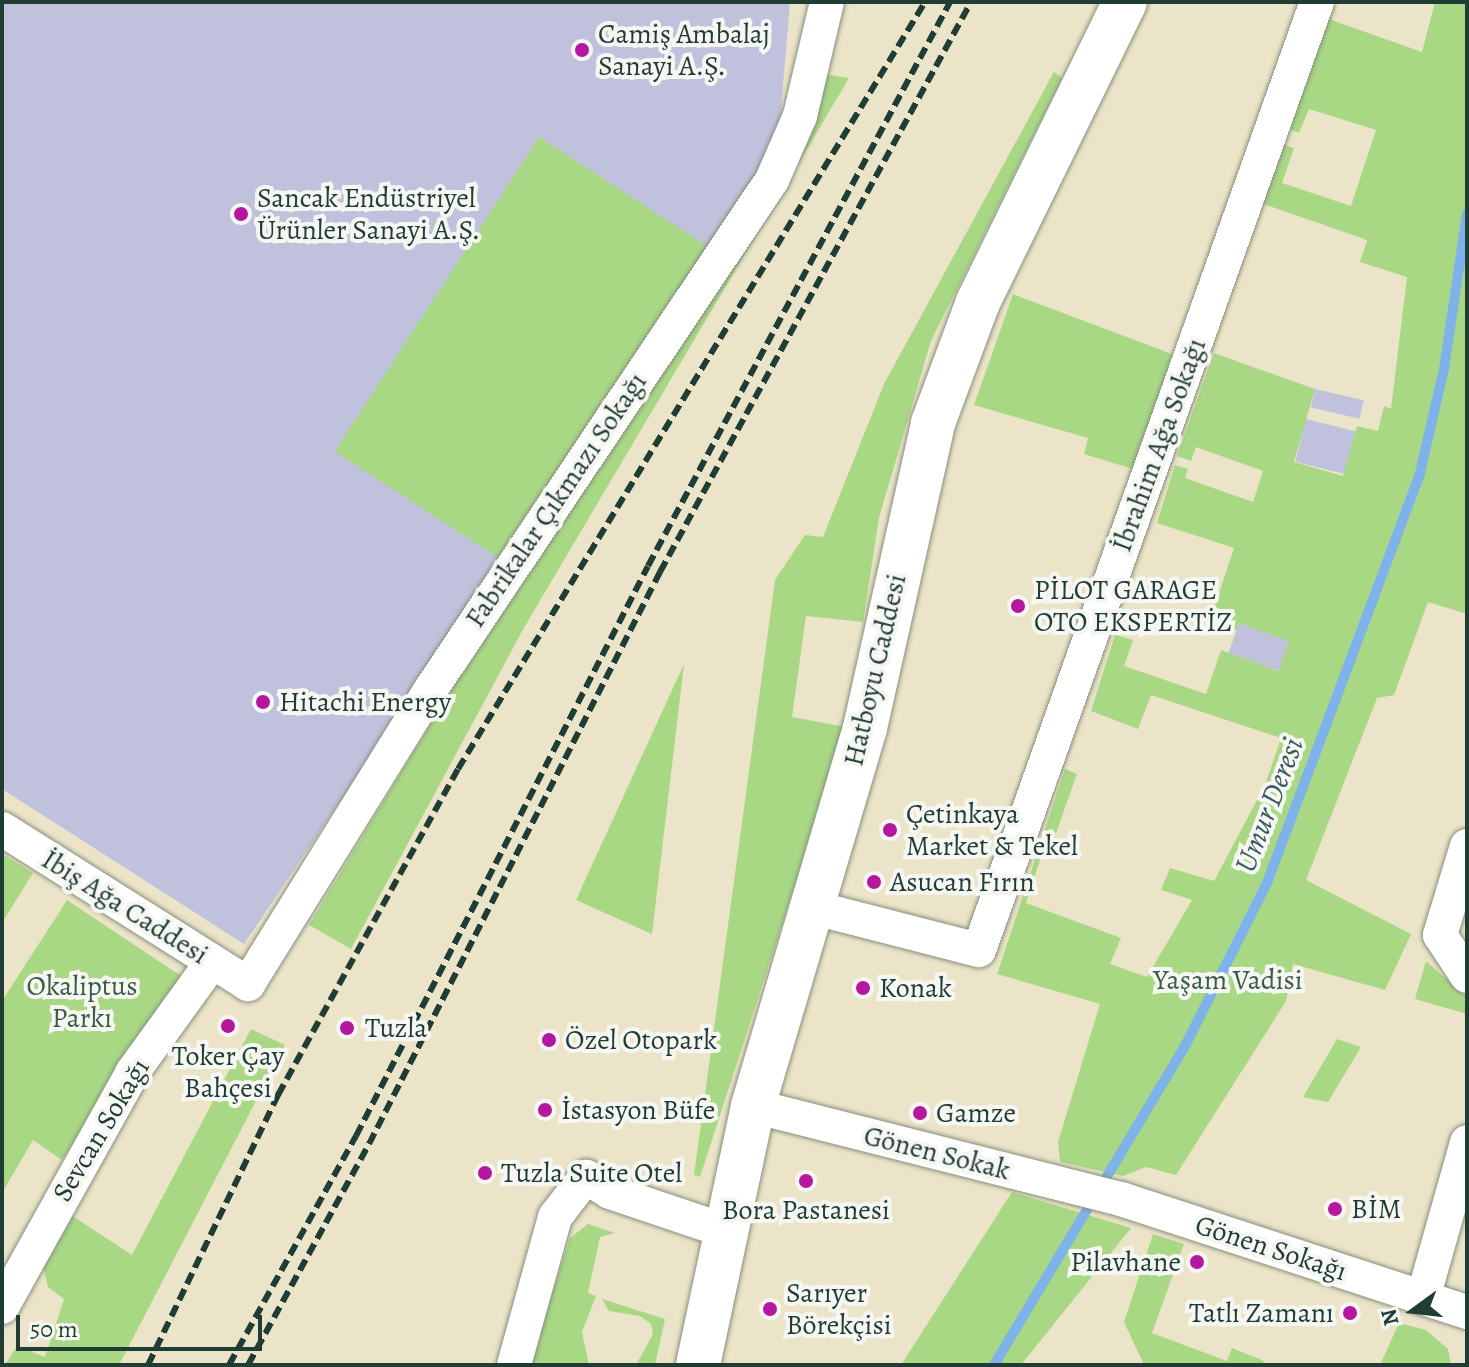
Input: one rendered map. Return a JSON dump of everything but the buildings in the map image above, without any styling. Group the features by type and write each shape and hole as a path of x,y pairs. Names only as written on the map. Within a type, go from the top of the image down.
{"main road":[{"name":"Hatboyu Caddesi","path":"698,1365 753,1106 865,728 919,474 953,361 1125,2"}],"street":[{"name":"Fabrikalar Çıkmazı Sokağı","path":"248,984 431,689 772,180 800,116 827,2"},
{"name":"İbrahim Ağa Sokağı","path":"811,907 979,950 1317,2"},
{"name":"İbiş Ağa Caddesi","path":"2,829 248,984"},
{"path":"1467,846 1440,935 1467,976"},
{"name":"Sevcan Sokağı","path":"2,1307 132,1073 212,962"},
{"name":"Gönen Sokak","path":"753,1106 1121,1199"},
{"path":"1423,1298 1467,1142"},
{"path":"514,1365 555,1217 586,1177 610,1192 726,1231"},
{"name":"Gönen Sokağı","path":"1121,1199 1467,1312"}],"shaded area":[{"path":"2,2 790,2 779,134 762,174 244,944 2,789"},
{"path":"1315,389 1364,400 1359,419 1311,408"},
{"path":"1306,419 1357,432 1347,475 1295,462"},
{"path":"1239,623 1290,641 1280,671 1229,653"}],"green space":[{"name":"Yaşam Vadisi","path":"1435,2 1467,2 1467,614 1428,602 1394,695 1377,698 1306,880 1411,934 1385,990 1293,964 1286,1001 1176,1175 1146,1167 1123,1176 1060,1162 1058,1142 1100,1004 997,974 1065,769 1077,774 1056,833 1050,829 1026,903 1121,938 1110,964 1147,977 1192,900 1161,890 1170,868 1214,881 1265,785 1281,738 1151,695 1138,729 1091,711 1115,635 1133,640 1124,666 1206,694 1221,650 1279,671 1289,641 1239,623 1237,630 1210,620 1234,548 1157,523 1175,465 1188,469 1185,478 1253,502 1263,471 1196,447 1191,461 1177,456 1214,353 1315,389 1294,462 1343,476 1357,426 1378,431 1384,406 1391,409 1407,277 1360,262 1367,240 1258,202 1278,143 1294,148 1282,183 1351,206 1376,130 1309,109 1299,133 1284,127 1323,17 1422,52"},
{"path":"1054,72 1062,78 931,341 879,518 863,622 806,616 792,717 846,727 700,1177 694,1175 775,580 805,535 823,537 884,384"},
{"path":"823,74 849,78 525,626 351,949 309,925"},
{"path":"539,137 712,249 508,564 335,452"},
{"path":"1013,294 1172,354 1136,470 1084,454 1088,438 974,405"},
{"path":"684,664 652,934 576,900"},
{"path":"2,854 33,873 2,923"},
{"name":"Okaliptus Parkı","path":"67,900 181,976 62,1160 33,1140 2,1193 2,1001"},
{"path":"1426,961 1467,997 1467,1014 1415,999"},
{"path":"251,1029 285,1045 119,1365 5,1365 17,1346 45,1357 64,1299 48,1287 43,1267 71,1215 132,1255"},
{"path":"1337,1039 1361,1047 1328,1102 1303,1097"},
{"path":"1012,1192 1131,1228 1021,1365 901,1365"},
{"path":"588,1224 615,1233 600,1237 588,1293 596,1296 582,1332 589,1365 529,1365 570,1238"},
{"path":"1153,1234 1184,1244 1152,1333 1227,1361 1232,1348 1264,1361 1263,1365 1144,1365 1124,1322"},
{"path":"602,1299 665,1319 655,1365 636,1365 653,1334 651,1324 640,1316 609,1311"},
{"path":"1399,1323 1426,1330 1448,1349 1451,1365 1380,1365"}],"waterway":[{"name":"Umur Deresi","path":"994,1365 1186,1044 1267,883 1420,473 1444,369 1467,214"}],"railway":[{"path":"148,1365 278,1095 458,769 925,2"},
{"path":"229,1365 356,1136 648,566 950,2"},
{"path":"248,1365 369,1144 660,572 971,2"}],"place":[{"name":"Camiş Ambalaj Sanayi A.Ş.","path":"582,50"},
{"name":"Sancak Endüstriyel Ürünler Sanayi A.Ş.","path":"241,214"},
{"name":"PİLOT GARAGE OTO EKSPERTİZ","path":"1018,606"},
{"name":"Hitachi Energy","path":"263,702"},
{"name":"Çetinkaya Market & Tekel","path":"890,830"},
{"name":"Asucan Fırın","path":"874,882"},
{"name":"Konak","path":"863,988"},
{"name":"Toker Çay Bahçesi","path":"228,1026"},
{"name":"Tuzla","path":"347,1028"},
{"name":"Özel Otopark","path":"549,1040"},
{"name":"İstasyon Büfe","path":"545,1110"},
{"name":"Gamze","path":"920,1113"},
{"name":"Tuzla Suite Otel","path":"485,1173"},
{"name":"Bora Pastanesi","path":"806,1181"},
{"name":"BİM","path":"1335,1209"},
{"name":"Pilavhane","path":"1197,1262"},
{"name":"Sarıyer Börekçisi","path":"770,1309"},
{"name":"Tatlı Zamanı","path":"1350,1313"}]}
